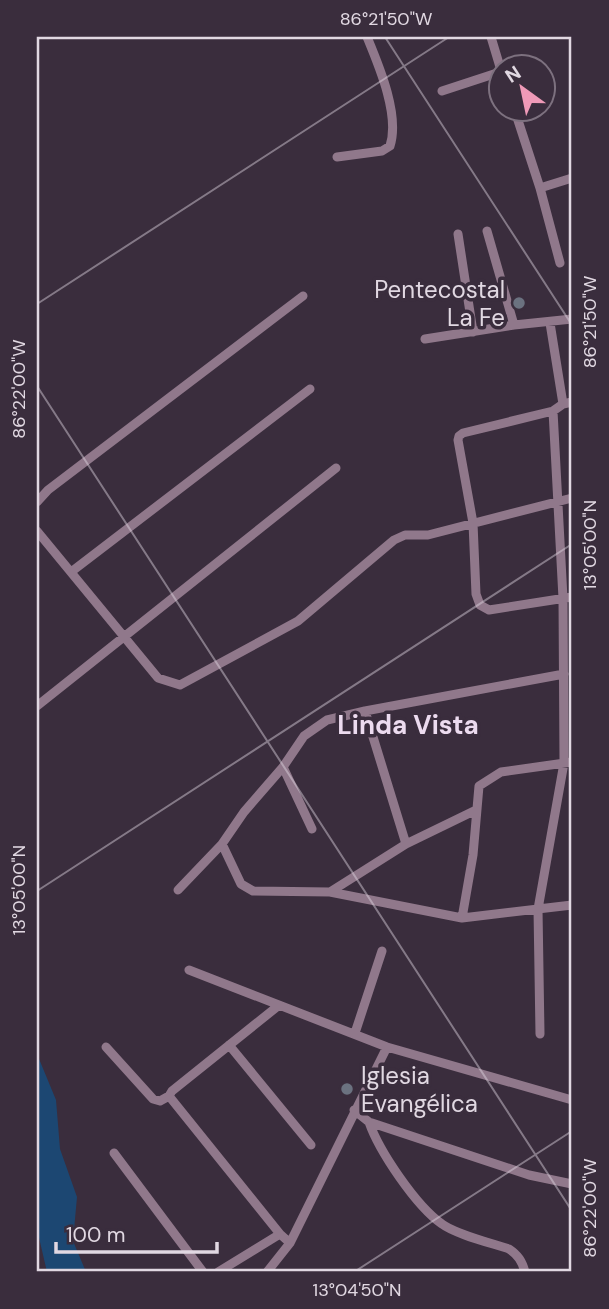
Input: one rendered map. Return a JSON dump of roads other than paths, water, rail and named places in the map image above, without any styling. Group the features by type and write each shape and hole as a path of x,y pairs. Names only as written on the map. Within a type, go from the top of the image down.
{"street":[{"path":"337,157 382,151 390,146 393,134 385,80 367,37"},
{"path":"442,91 486,77"},
{"path":"519,122 560,263"},
{"path":"540,188 572,178"},
{"path":"487,232 514,324"},
{"path":"458,234 473,332"},
{"path":"37,502 303,296"},
{"path":"425,339 514,324 572,319"},
{"path":"550,323 568,403 553,411 459,436 458,440 473,523 476,594 480,605 489,610 568,598"},
{"path":"71,572 310,389"},
{"path":"540,1034 538,909 568,763 564,674 568,598 558,501 553,411"},
{"path":"37,706 336,468"},
{"path":"37,531 158,678 180,685 299,621 394,540 405,535 428,535 572,498"},
{"path":"178,890 222,844 304,736 327,720 564,674"},
{"path":"365,711 406,844"},
{"path":"462,918 473,855 479,786 500,772 568,763"},
{"path":"283,767 312,829"},
{"path":"330,892 406,844 476,810"},
{"path":"222,844 241,884 253,891 330,892 462,918 572,905"},
{"path":"355,1033 382,951"},
{"path":"189,970 387,1047 572,1100"},
{"path":"106,1047 153,1099 160,1101 278,1006"},
{"path":"229,1045 311,1145"},
{"path":"267,1272 290,1243 387,1047"},
{"path":"169,1096 290,1243"},
{"path":"354,1110 369,1122 529,1175 572,1184"},
{"path":"369,1122 381,1150 423,1206 443,1225 517,1254 524,1272"},
{"path":"114,1153 203,1272"},
{"path":"218,1272 280,1234"}],"water":[{"path":"37,1054 56,1100 60,1149 77,1197 73,1241 86,1272 47,1272 37,1229"}],"place":[{"name":"Pentecostal La Fe","path":"519,303"},
{"name":"Iglesia Evangélica","path":"347,1089"}],"district":[{"name":"Linda Vista","path":"408,725"}]}
